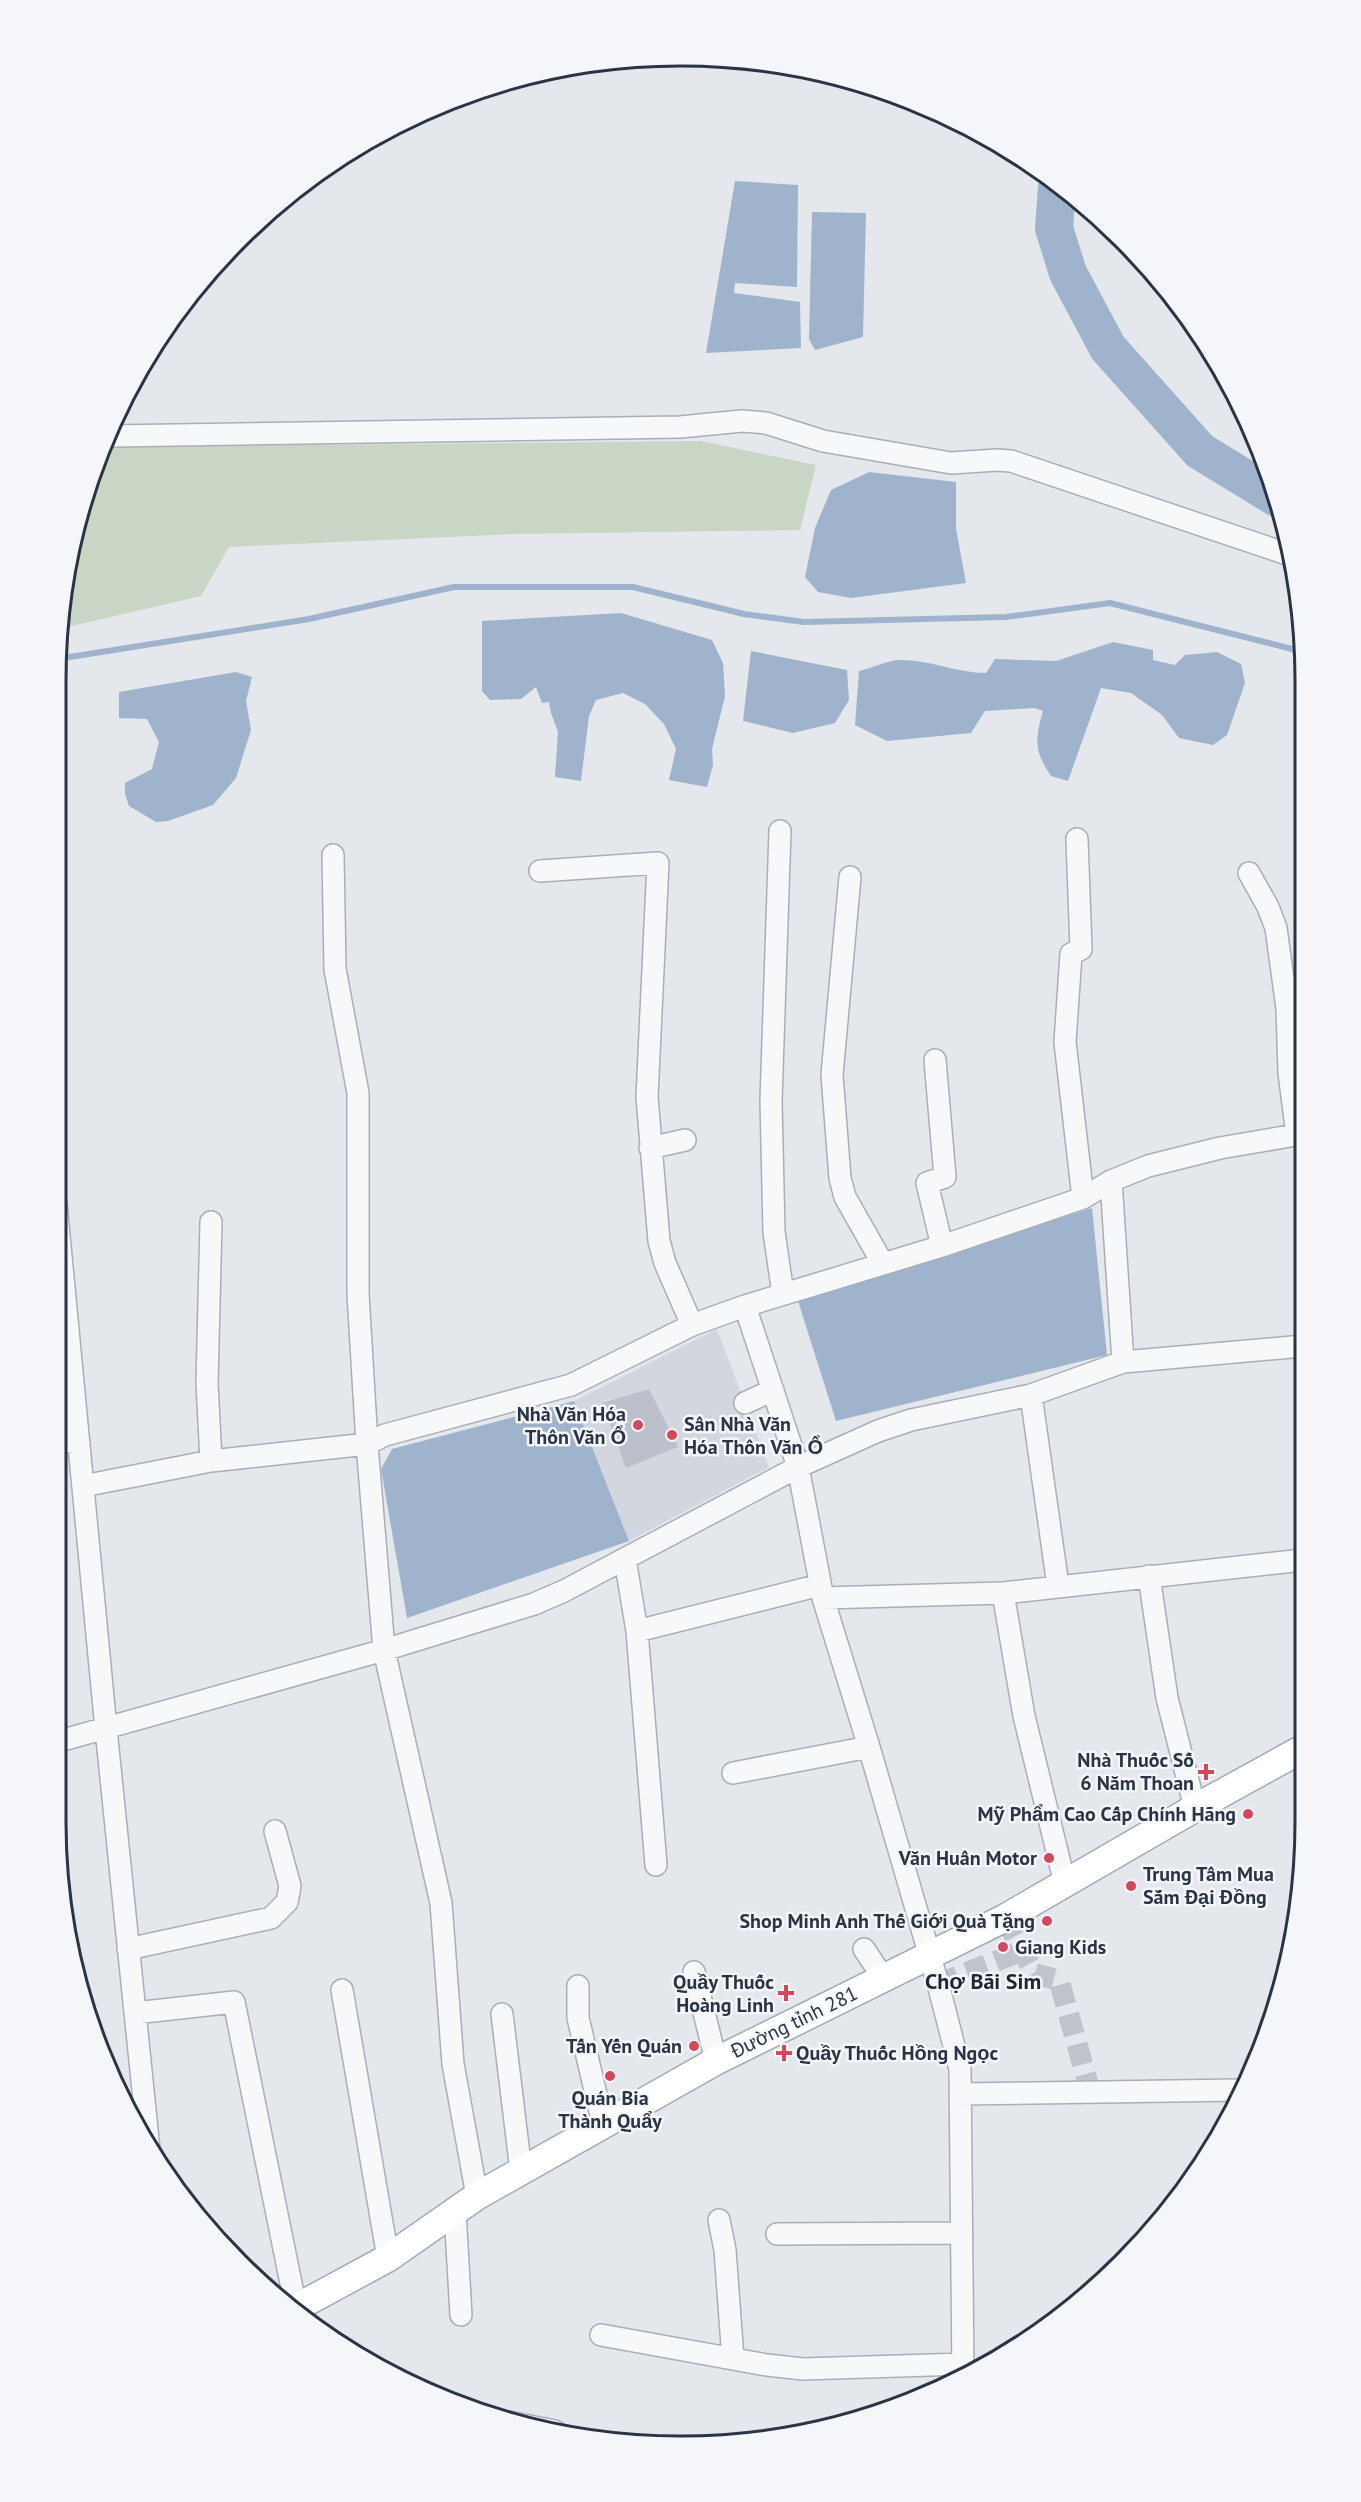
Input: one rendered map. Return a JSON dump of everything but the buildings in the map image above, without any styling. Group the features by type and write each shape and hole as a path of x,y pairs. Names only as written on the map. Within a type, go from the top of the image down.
{"main road":[{"name":"Đường tỉnh 281","path":"301,2305 388,2258 477,2196 716,2061 930,1956 1065,1884 1295,1753"}],"street":[{"path":"117,436 680,427 742,421 766,423 823,441 951,463 1011,461 1281,552"},
{"path":"780,831 771,1101 774,1232 783,1294"},
{"path":"1077,838 1081,950 1071,954 1065,1023 1083,1198"},
{"path":"333,855 335,969 358,1093 358,1294 367,1444 384,1650 441,1903 453,2064 477,2196"},
{"path":"540,872 658,863 646,1097 659,1241 665,1263 692,1325"},
{"path":"1249,873 1268,907 1276,928 1287,1008 1289,1073 1295,1110"},
{"path":"850,877 833,1049 840,1178 845,1197 883,1264"},
{"path":"935,1059 945,1177 927,1183 942,1246"},
{"path":"83,1486 211,1461 367,1444 385,1435 571,1385 692,1325 745,1306 942,1246 1083,1198 1111,1181 1148,1166 1209,1150 1295,1135"},
{"path":"650,1148 685,1140"},
{"path":"1111,1181 1123,1362"},
{"path":"211,1222 207,1393 211,1461"},
{"path":"745,1306 798,1467 822,1592 930,1956 960,2069 963,2367"},
{"path":"66,1308 147,2127"},
{"path":"66,1739 384,1650 534,1604 626,1559 798,1467 878,1431 911,1420 1031,1395 1123,1362 1295,1347"},
{"path":"745,1403 773,1390"},
{"path":"1031,1395 1058,1586"},
{"path":"66,1441 79,1443"},
{"path":"626,1559 637,1630 656,1865"},
{"path":"637,1630 822,1592 1003,1593 1295,1561"},
{"path":"1149,1576 1167,1698 1195,1808"},
{"path":"1003,1593 1024,1716 1065,1884"},
{"path":"733,1773 869,1747"},
{"path":"128,1949 271,1918 287,1902 290,1886 275,1830"},
{"path":"864,1948 884,1979"},
{"path":"694,1972 716,2061"},
{"path":"578,1986 578,2018 603,2124"},
{"path":"342,1990 388,2258"},
{"path":"135,2013 234,2002 292,2298"},
{"path":"502,2014 520,2171"},
{"path":"960,2094 1233,2090"},
{"path":"455,2212 461,2315"},
{"path":"719,2220 725,2250 733,2359"},
{"path":"777,2235 961,2233"},
{"path":"602,2335 733,2359 803,2369 958,2370"}],"shaded area":[{"name":"Sân Nhà Văn Hóa Thôn Văn Ổ","path":"717,1329 769,1467 629,1541 574,1401"}],"green space":[{"path":"701,441 816,465 800,530 516,534 229,547 201,596 68,627 71,600 87,521 112,447"}],"water":[{"path":"735,181 798,185 797,287 735,283 734,293 800,302 801,348 706,353"},
{"path":"812,212 866,213 863,337 815,350 809,339"},
{"path":"869,472 956,482 956,529 966,583 851,598 818,592 805,577 815,528 831,490"},
{"path":"621,613 712,640 723,663 725,696 712,749 713,765 707,787 669,780 676,749 664,724 645,704 623,693 596,700 589,716 581,781 555,777 558,732 549,702 542,703 536,687 521,699 490,700 482,691 482,621"},
{"path":"1113,642 1153,650 1153,660 1175,665 1185,655 1217,652 1241,664 1245,683 1227,735 1213,745 1179,738 1162,715 1131,693 1101,688 1068,781 1051,776 1041,759 1038,729 1043,711 1035,708 985,711 971,733 887,741 855,725 859,671 901,660 986,673 995,659 1056,661"},
{"path":"751,651 847,670 849,700 835,723 793,733 743,721"},
{"path":"236,672 252,677 246,701 251,730 236,778 213,805 168,821 156,822 129,806 125,794 125,783 152,769 159,742 147,719 119,718 119,692"},
{"path":"1092,1208 1107,1355 836,1421 798,1301"},
{"path":"574,1401 629,1541 407,1618 381,1469 392,1449"}],"waterway":[{"path":"1057,194 1054,228 1068,273 1108,348 1200,451 1264,490"},
{"path":"67,657 309,619 454,587 633,587 744,614 804,622 1006,617 1110,603 1294,650"}],"tunnel":[{"path":"1005,1918 1035,1974 1059,1980 1090,2091"},
{"path":"938,1984 1024,1950"}],"place":[{"name":"Nhà Văn Hóa Thôn Văn Ổ","path":"638,1425"},
{"name":"Sân Nhà Văn Hóa Thôn Văn Ổ","path":"672,1435"},
{"name":"Nhà Thuốc Số 6 Năm Thoan","path":"1206,1772"},
{"name":"Mỹ Phẩm Cao Cấp Chính Hãng","path":"1248,1814"},
{"name":"Văn Huân Motor","path":"1049,1858"},
{"name":"Trung Tâm Mua Sắm Đại Đồng","path":"1131,1886"},
{"name":"Shop Minh Anh Thế Giới Quà Tặng","path":"1047,1921"},
{"name":"Giang Kids","path":"1003,1947"},
{"name":"Quầy Thuốc Hoàng Linh","path":"786,1993"},
{"name":"Tấn Yến Quán","path":"694,2046"},
{"name":"Quầy Thuốc Hồng Ngọc","path":"784,2053"},
{"name":"Quán Bia Thành Quẩy","path":"610,2076"}],"district":[{"name":"Chợ Bãi Sim","path":"983,1981"}]}
